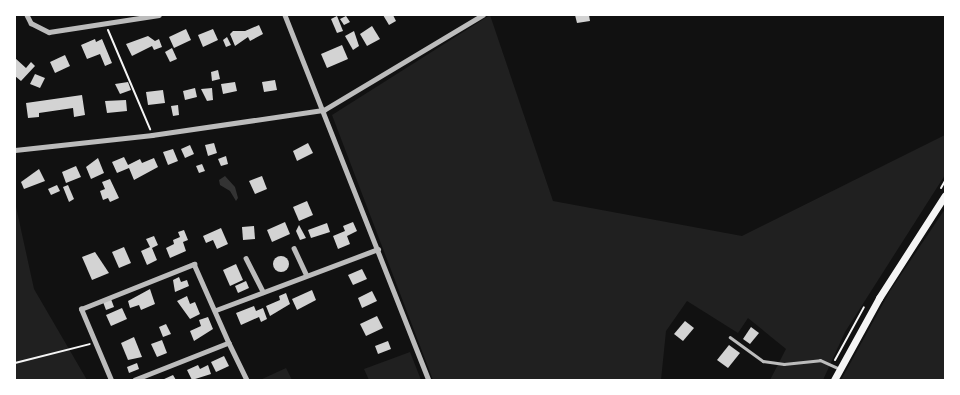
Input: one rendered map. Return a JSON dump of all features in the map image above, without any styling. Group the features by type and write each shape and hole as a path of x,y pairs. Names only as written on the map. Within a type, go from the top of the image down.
{"main road":[{"path":"834,380 879,298 945,195"}],"street":[{"path":"27,15 31,23 48,32 159,15"},
{"path":"285,15 324,110 428,380"},
{"path":"15,150 152,135 324,110 483,15"},
{"path":"294,248 306,274"},
{"path":"216,310 306,274 378,249"},
{"path":"246,258 263,292"},
{"path":"110,380 81,309 194,264 247,380"},
{"path":"135,380 230,343"}],"lane":[{"path":"730,337 763,362 784,364 820,360 840,368"}],"path":[{"path":"106,23 152,135"},
{"path":"15,363 94,343"}],"shaded area":[{"path":"490,15 553,201 742,236 945,135 945,175 845,332 823,380 770,380 786,349 748,318 738,333 687,301 666,331 661,380 433,380 332,115"},
{"path":"225,176 235,187 238,198 236,201 230,191 220,185 219,180"},
{"path":"15,202 34,289 87,380 15,380"},
{"path":"945,209 945,380 841,380 890,291"},
{"path":"410,352 421,380 369,380 364,369"},
{"path":"286,368 292,380 260,380"}],"building":[{"path":"383,15 393,15 396,21 389,25"},
{"path":"575,15 589,15 590,21 577,23"},
{"path":"337,16 343,31 337,33 331,19"},
{"path":"346,16 350,22 344,25 340,19"},
{"path":"259,25 263,34 250,41 248,37 235,46 230,34 233,31 245,31"},
{"path":"372,26 380,39 367,46 360,34"},
{"path":"186,29 191,40 174,48 169,37"},
{"path":"213,29 218,40 203,47 198,35"},
{"path":"354,31 359,46 353,50 345,36"},
{"path":"148,36 155,41 159,39 162,47 154,50 152,46 132,56 126,44"},
{"path":"227,37 231,45 226,47 223,40"},
{"path":"95,39 96,42 102,39 112,63 105,66 100,54 87,59 81,45"},
{"path":"342,45 348,59 327,68 321,54"},
{"path":"172,48 177,59 170,62 165,52"},
{"path":"65,55 70,66 55,73 50,62"},
{"path":"15,58 26,68 31,62 35,66 21,81 15,76"},
{"path":"218,70 220,79 212,81 211,72"},
{"path":"35,74 45,78 40,88 30,84"},
{"path":"275,80 277,90 264,92 262,82"},
{"path":"128,82 131,90 120,94 115,84"},
{"path":"235,82 237,91 223,94 221,84"},
{"path":"195,88 197,97 185,100 183,91"},
{"path":"212,88 213,100 207,101 201,89"},
{"path":"163,90 165,103 148,105 146,92"},
{"path":"82,95 85,115 74,117 73,108 39,113 39,117 28,118 26,103"},
{"path":"126,100 127,111 107,113 105,101"},
{"path":"178,105 179,115 173,116 171,106"},
{"path":"214,143 217,153 208,156 205,145"},
{"path":"308,143 313,153 297,161 293,151"},
{"path":"190,145 194,154 185,158 181,149"},
{"path":"173,149 178,161 168,165 163,152"},
{"path":"226,156 228,164 221,166 218,159"},
{"path":"124,157 128,165 140,159 142,163 154,158 158,167 134,180 129,168 117,173 112,162"},
{"path":"98,158 104,173 91,179 86,167"},
{"path":"202,164 205,171 199,173 196,166"},
{"path":"76,166 81,177 66,183 62,172"},
{"path":"39,169 45,181 24,189 21,182"},
{"path":"262,176 267,189 255,194 249,181"},
{"path":"110,179 119,198 110,202 108,198 103,200 100,191 105,189 102,182"},
{"path":"57,185 60,191 51,195 48,189"},
{"path":"68,185 74,199 69,202 63,187"},
{"path":"307,201 313,215 299,221 293,207"},
{"path":"285,222 290,234 272,242 267,230"},
{"path":"353,222 357,231 347,236 350,244 338,249 333,236 345,231 343,226"},
{"path":"327,223 330,232 311,238 308,230"},
{"path":"299,225 306,238 300,240 296,231"},
{"path":"254,226 255,239 243,240 242,227"},
{"path":"221,228 228,244 217,249 213,240 206,243 203,236"},
{"path":"184,230 188,240 183,242 186,251 170,258 166,248 174,244 173,240 180,237 178,232"},
{"path":"154,236 158,245 152,248 157,260 147,265 141,251 150,247 146,239"},
{"path":"124,247 131,263 119,268 112,252"},
{"path":"95,252 109,273 92,280 82,257"},
{"path":"278,256 284,256 289,261 287,270 278,272 273,267 273,261"},
{"path":"236,264 243,280 230,286 223,270"},
{"path":"362,269 367,279 353,285 348,275"},
{"path":"179,277 181,282 187,280 189,286 175,292 173,280"},
{"path":"246,281 249,288 238,293 235,286"},
{"path":"150,289 155,304 141,310 139,305 130,308 128,301"},
{"path":"312,290 316,300 297,310 292,299"},
{"path":"372,291 377,301 362,308 358,298"},
{"path":"286,293 290,304 270,316 266,306 280,300 279,296"},
{"path":"187,296 190,304 195,302 200,314 190,319 177,301"},
{"path":"111,299 114,307 106,310 103,302"},
{"path":"254,306 256,311 263,308 267,319 261,322 259,317 241,325 236,313"},
{"path":"122,308 127,319 111,326 106,315"},
{"path":"377,316 383,328 366,336 360,324"},
{"path":"208,317 213,329 194,341 190,331 201,326 199,320"},
{"path":"685,321 694,328 683,341 674,334"},
{"path":"166,324 171,334 163,337 159,327"},
{"path":"751,327 759,333 750,344 743,339"},
{"path":"134,337 142,357 128,360 121,343"},
{"path":"162,340 167,353 157,357 151,344"},
{"path":"388,341 391,349 378,354 375,346"},
{"path":"729,345 740,353 728,368 717,360"},
{"path":"224,356 229,366 216,372 211,362"},
{"path":"137,363 139,369 129,373 127,367"},
{"path":"198,365 200,369 208,365 211,374 192,380 187,370"},
{"path":"173,375 176,380 162,380"}]}
